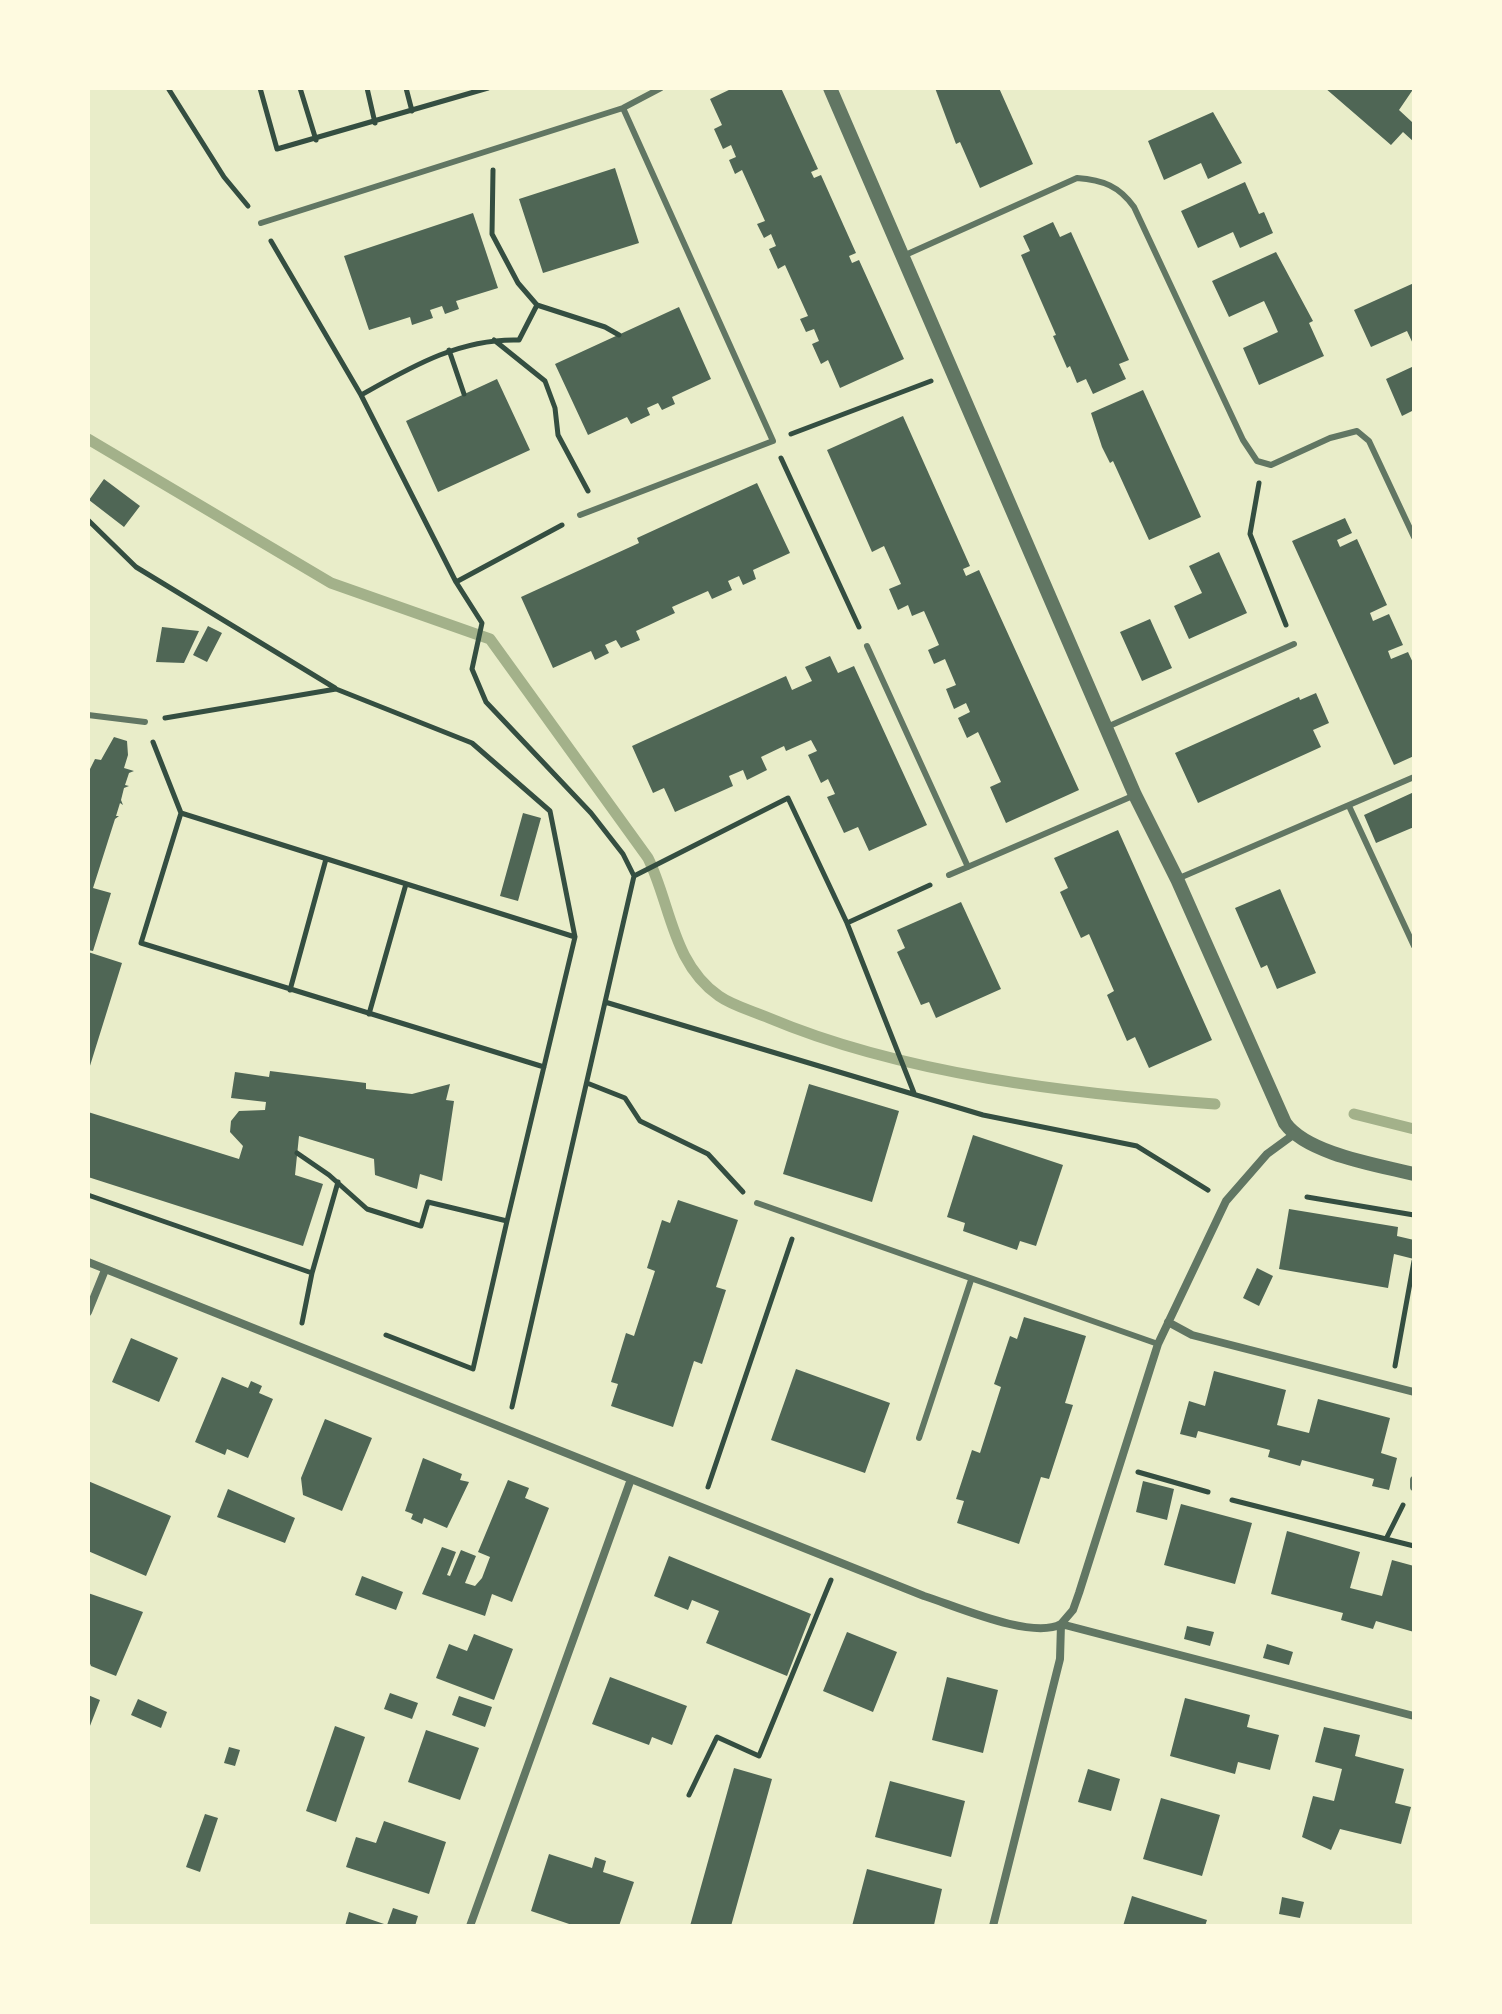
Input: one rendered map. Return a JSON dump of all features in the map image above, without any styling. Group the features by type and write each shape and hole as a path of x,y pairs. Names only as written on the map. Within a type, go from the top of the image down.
{"street":[{"path":"830,88 1135,795 1177,879 1274,1100 1293,1135 1364,1162 1414,1174"},
{"path":"88,1262 506,1427 836,1564 1020,1626 1043,1630 1061,1624 1073,1610 1158,1344 1226,1201 1267,1154 1293,1135"},
{"path":"88,1312 105,1270"},
{"path":"1168,1322 1192,1335 1414,1392"},
{"path":"470,1926 631,1479"},
{"path":"1061,1624 1414,1716"},
{"path":"993,1926 1060,1659 1061,1624"}],"lane":[{"path":"261,223 623,108 661,88"},
{"path":"580,515 773,441 623,108"},
{"path":"903,256 1077,178 1100,180 1114,186 1134,207 1243,440 1262,465 1271,465 1330,438 1357,431 1369,441 1414,537"},
{"path":"1107,727 1294,644"},
{"path":"867,646 968,867"},
{"path":"88,715 145,722"},
{"path":"1177,879 1414,777"},
{"path":"949,875 1135,795"},
{"path":"1349,806 1414,946"},
{"path":"757,1203 1158,1344"},
{"path":"919,1438 971,1280"}],"path":[{"path":"168,88 224,177 261,223 361,395 456,582 482,623 472,669 486,702 591,813 623,854 634,876 506,1427"},
{"path":"260,88 277,149 488,88"},
{"path":"300,88 316,140"},
{"path":"367,88 375,123"},
{"path":"406,88 412,111"},
{"path":"494,149 492,234 518,283 537,305 605,327 619,335"},
{"path":"361,395 449,350 493,339 519,340 537,305"},
{"path":"493,339 545,381 555,408 558,435 598,509"},
{"path":"449,350 464,394"},
{"path":"867,646 773,441 955,372"},
{"path":"1262,465 1250,534 1294,644"},
{"path":"456,582 580,515"},
{"path":"88,520 136,567 336,689 472,743 550,811 575,937 473,1369 386,1335"},
{"path":"336,689 145,722 181,813 141,943 544,1067"},
{"path":"634,876 677,857 788,798 847,923 914,1093"},
{"path":"181,813 575,937"},
{"path":"290,990 326,859"},
{"path":"847,923 949,875"},
{"path":"369,1014 406,884"},
{"path":"605,1002 983,1115 1137,1146 1226,1201"},
{"path":"587,1083 625,1098 640,1121 708,1154 757,1203"},
{"path":"297,1153 338,1182 367,1209 421,1226 428,1202 507,1221"},
{"path":"297,1347 312,1273 338,1182"},
{"path":"88,1195 312,1273"},
{"path":"1307,1197 1414,1215"},
{"path":"701,1507 799,1219"},
{"path":"1391,1386 1414,1261"},
{"path":"1118,1466 1208,1492"},
{"path":"1386,1539 1413,1485"},
{"path":"1232,1500 1414,1546"},
{"path":"689,1795 717,1737 759,1756 836,1564"}],"building":[{"path":"733,88 781,88 818,169 811,172 814,178 821,175 856,253 849,256 852,263 859,260 904,359 840,388 828,360 821,364 812,344 819,341 814,329 806,332 800,319 808,316 785,265 778,269 769,249 776,246 771,234 764,238 757,224 765,221 742,170 735,174 729,160 736,157 731,145 723,149 714,129 722,125 710,99"},
{"path":"935,88 999,88 1033,164 980,188 960,142 956,144"},
{"path":"1325,88 1414,88 1399,110 1412,122 1414,119 1414,142 1403,132 1391,145"},
{"path":"1213,112 1242,163 1208,179 1201,163 1164,180 1148,141"},
{"path":"615,168 639,243 543,273 519,199"},
{"path":"1245,182 1259,214 1264,212 1273,233 1240,248 1233,232 1198,248 1181,211"},
{"path":"473,213 498,288 456,301 459,309 445,314 442,306 430,310 433,318 412,325 410,317 369,330 344,256"},
{"path":"1053,222 1060,237 1071,232 1129,360 1119,364 1126,379 1093,394 1086,379 1077,383 1070,366 1067,368 1021,255 1030,251 1023,236"},
{"path":"1276,252 1313,321 1309,323 1324,356 1259,385 1243,348 1278,332 1271,316 1264,301 1229,317 1212,281"},
{"path":"1414,283 1414,346 1407,331 1371,347 1354,310"},
{"path":"679,307 711,379 672,397 675,404 662,410 658,403 647,408 650,415 631,424 627,417 588,435 555,364"},
{"path":"1414,366 1414,410 1402,416 1386,379"},
{"path":"497,379 530,450 438,492 406,421"},
{"path":"1143,390 1201,517 1149,540 1113,461 1110,463 1102,447 1091,413"},
{"path":"903,416 970,566 963,569 966,576 979,570 1079,790 1006,823 990,787 1001,782 978,732 967,738 958,718 970,712 966,703 954,709 946,689 956,685 945,659 934,664 928,650 939,645 924,611 912,616 908,605 898,610 889,589 901,584 884,546 872,552 827,450"},
{"path":"104,479 140,506 124,527 89,500"},
{"path":"757,483 790,553 753,570 756,579 743,585 739,576 728,581 732,590 712,599 708,591 672,607 675,613 636,631 640,640 621,648 616,640 605,645 609,653 595,660 591,651 553,668 521,597 639,543 637,538"},
{"path":"1345,518 1352,533 1337,540 1340,547 1357,539 1387,605 1370,613 1373,621 1389,614 1403,645 1388,651 1391,659 1408,652 1414,665 1414,756 1394,765 1292,541"},
{"path":"1219,552 1247,613 1189,639 1174,606 1202,593 1189,566"},
{"path":"1150,619 1172,668 1142,681 1120,632"},
{"path":"208,626 222,633 207,662 193,655"},
{"path":"162,627 199,631 184,663 156,662"},
{"path":"830,656 838,673 854,666 927,825 869,851 858,827 844,833 827,797 835,794 828,779 821,783 808,755 817,751 811,740 786,751 784,746 761,757 767,770 747,780 743,770 729,776 733,786 675,812 664,788 653,793 632,746 786,676 792,690 812,681 805,667"},
{"path":"1316,693 1329,723 1313,730 1321,747 1198,803 1175,753 1299,697 1300,700"},
{"path":"114,737 127,741 128,755 124,768 134,771 129,773 125,785 129,786 124,788 123,805 120,803 116,816 119,816 115,819 93,888 111,893 93,951 88,950 88,773 95,759 101,760"},
{"path":"1414,792 1414,827 1376,843 1364,815"},
{"path":"523,813 541,818 518,901 500,896"},
{"path":"1118,830 1212,1040 1149,1068 1135,1037 1127,1041 1107,995 1114,991 1089,934 1081,938 1060,892 1068,888 1054,858"},
{"path":"1280,889 1316,973 1277,989 1267,965 1261,968 1235,908"},
{"path":"961,902 1001,989 936,1018 929,1002 921,1005 897,952 905,948 897,930"},
{"path":"88,952 122,963 89,1069 88,1069"},
{"path":"270,1071 366,1083 366,1089 412,1094 450,1084 446,1100 454,1101 442,1181 420,1174 417,1189 375,1175 374,1159 299,1136 295,1175 323,1184 303,1246 88,1177 88,1112 239,1159 243,1146 230,1132 231,1121 239,1111 265,1110 266,1102 231,1098 235,1072 269,1077"},
{"path":"809,1084 899,1111 872,1202 783,1174"},
{"path":"973,1135 1063,1165 1036,1246 1020,1241 1017,1250 963,1231 965,1223 947,1217"},
{"path":"678,1200 738,1220 716,1287 726,1290 702,1364 694,1361 673,1427 611,1406 618,1384 611,1382 626,1333 634,1336 655,1271 647,1268 662,1220 670,1223"},
{"path":"1289,1209 1398,1227 1397,1236 1414,1240 1414,1259 1394,1254 1388,1288 1279,1269"},
{"path":"1257,1268 1273,1276 1259,1306 1243,1298"},
{"path":"1024,1317 1086,1336 1065,1403 1073,1405 1049,1479 1041,1477 1019,1544 957,1523 964,1501 956,1499 972,1450 980,1453 1001,1387 994,1384 1010,1336 1017,1339"},
{"path":"131,1338 178,1358 159,1402 112,1382"},
{"path":"796,1369 890,1403 865,1473 771,1440"},
{"path":"1214,1371 1286,1390 1277,1425 1309,1433 1318,1399 1390,1418 1381,1453 1397,1458 1389,1490 1372,1486 1374,1479 1302,1460 1300,1466 1268,1457 1270,1450 1198,1431 1196,1438 1180,1434 1189,1401 1205,1406"},
{"path":"222,1377 248,1388 251,1381 262,1386 259,1393 273,1399 248,1458 227,1449 225,1455 195,1442"},
{"path":"325,1419 372,1438 342,1511 303,1495 301,1478"},
{"path":"423,1458 462,1474 460,1480 469,1482 447,1528 424,1518 422,1524 411,1519 413,1514 405,1511"},
{"path":"508,1480 529,1488 525,1498 549,1508 512,1602 492,1594 485,1616 422,1594 442,1547 456,1552 447,1575 450,1576 461,1550 476,1556 465,1583 475,1586 482,1578 490,1557 478,1552"},
{"path":"88,1481 171,1516 146,1576 88,1551"},
{"path":"1143,1481 1174,1489 1167,1520 1136,1512"},
{"path":"228,1489 295,1518 285,1543 217,1517"},
{"path":"1181,1504 1252,1523 1235,1584 1164,1565"},
{"path":"1287,1531 1360,1552 1350,1588 1382,1596 1392,1560 1414,1566 1414,1632 1376,1621 1373,1629 1341,1620 1343,1613 1271,1594"},
{"path":"669,1556 811,1614 787,1676 706,1643 719,1611 692,1600 688,1610 654,1596"},
{"path":"362,1576 403,1592 396,1610 355,1595"},
{"path":"88,1593 143,1612 116,1676 91,1666 88,1659"},
{"path":"1187,1626 1214,1632 1210,1646 1184,1639"},
{"path":"847,1632 897,1652 873,1712 823,1691"},
{"path":"474,1634 513,1649 494,1700 436,1678 449,1644 467,1651"},
{"path":"1267,1644 1293,1652 1289,1665 1263,1658"},
{"path":"610,1677 687,1706 672,1745 652,1737 649,1745 592,1724"},
{"path":"947,1677 998,1690 983,1753 932,1740"},
{"path":"390,1693 418,1703 412,1719 384,1709"},
{"path":"88,1695 100,1700 88,1731"},
{"path":"459,1696 492,1707 485,1727 452,1715"},
{"path":"1185,1698 1250,1715 1247,1727 1279,1735 1270,1770 1238,1762 1235,1774 1170,1756"},
{"path":"138,1699 167,1712 161,1728 131,1715"},
{"path":"335,1726 365,1737 336,1822 306,1811"},
{"path":"1324,1727 1360,1735 1355,1756 1404,1769 1395,1803 1411,1807 1401,1844 1340,1829 1331,1850 1302,1837 1313,1796 1334,1801 1342,1769 1315,1762"},
{"path":"426,1730 479,1748 460,1800 408,1782"},
{"path":"229,1747 240,1750 235,1766 224,1763"},
{"path":"734,1768 772,1779 731,1926 690,1926"},
{"path":"1088,1769 1120,1779 1111,1811 1078,1802"},
{"path":"890,1781 965,1801 951,1857 875,1837"},
{"path":"1161,1798 1220,1815 1202,1876 1143,1859"},
{"path":"205,1814 218,1818 200,1872 186,1867"},
{"path":"384,1821 446,1842 429,1894 346,1867 356,1837 376,1843"},
{"path":"549,1854 592,1868 595,1857 606,1861 603,1872 634,1882 619,1926 575,1926 531,1911"},
{"path":"867,1869 942,1889 934,1925 852,1926"},
{"path":"1132,1896 1207,1920 1205,1926 1123,1926"},
{"path":"1282,1897 1304,1902 1300,1918 1279,1914"},
{"path":"393,1908 418,1916 415,1926 345,1926 349,1912 387,1925"}],"waterway":[{"path":"88,439 331,583 490,639 648,858 674,932 691,967 703,983 725,1000 820,1037 931,1067 1046,1087 1215,1104"},
{"path":"1354,1114 1414,1129"}]}
